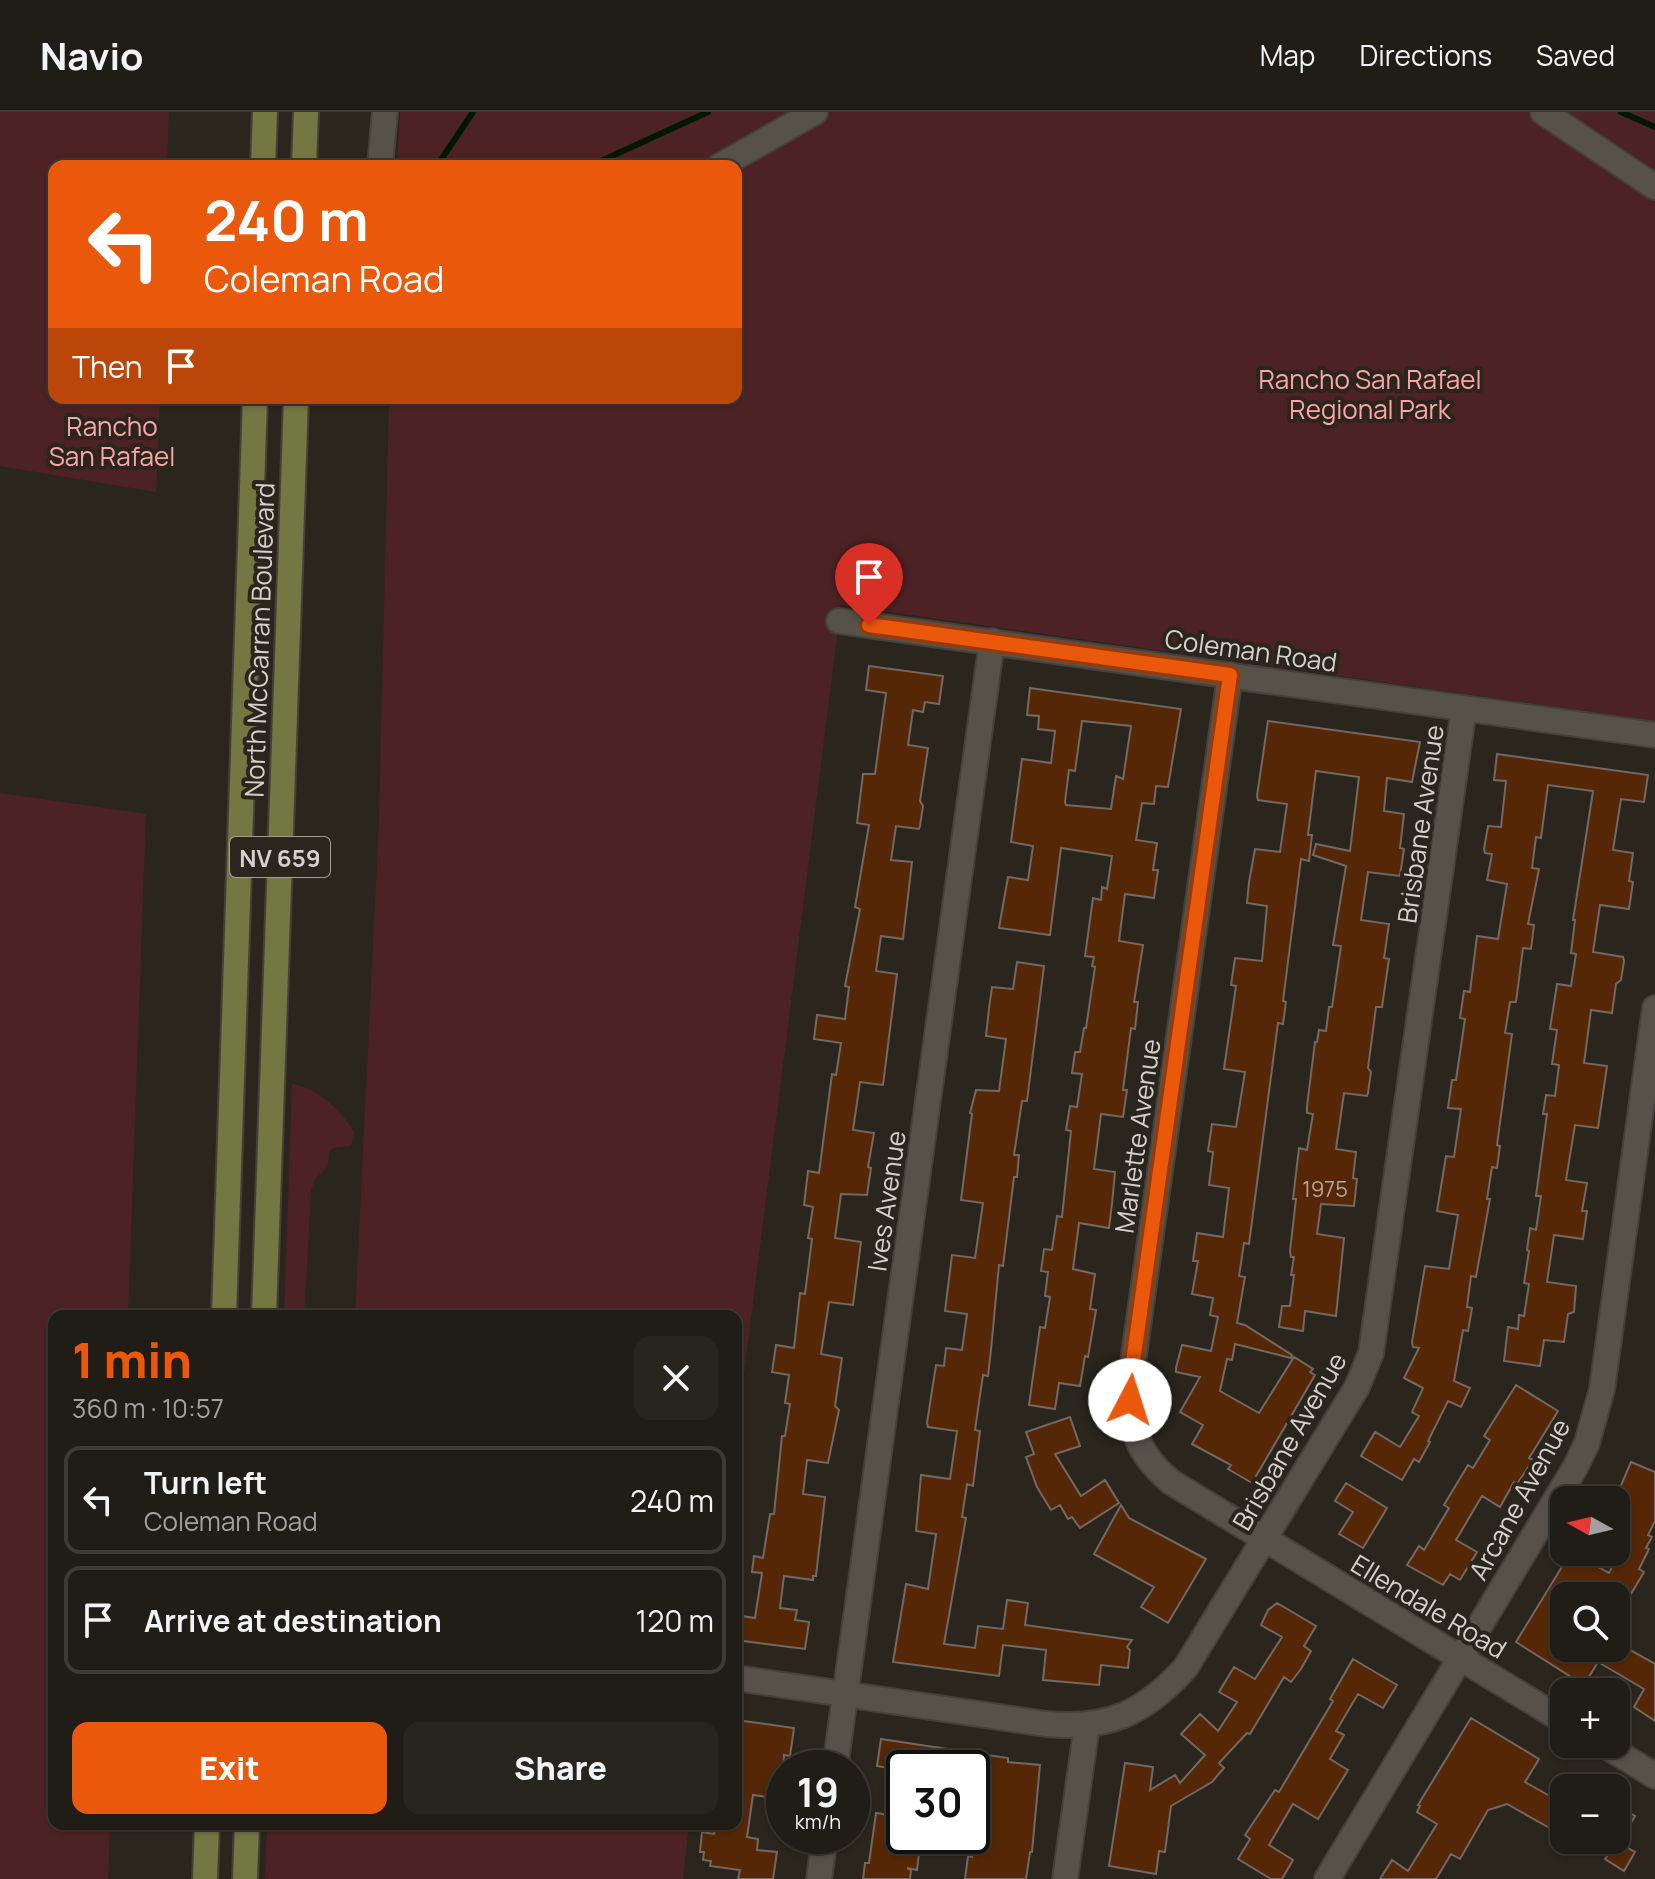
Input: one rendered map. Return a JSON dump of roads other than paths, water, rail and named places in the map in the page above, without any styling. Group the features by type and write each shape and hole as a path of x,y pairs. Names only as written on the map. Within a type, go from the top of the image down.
{"main road":[{"path":"263,160 265,112"},
{"path":"304,160 306,112"},
{"name":"North McCarran Boulevard","path":"224,1310 255,404"},
{"name":"North McCarran Boulevard","path":"264,1310 296,404"},
{"path":"205,1879 207,1830"},
{"path":"245,1879 247,1830"}],"street":[{"path":"381,160 385,112"},
{"path":"731,160 815,112"},
{"path":"1543,112 1655,187"},
{"name":"Coleman Road","path":"839,621 1655,735"},
{"name":"Ives Avenue","path":"837,1750 992,641"},
{"name":"Marlette Avenue","path":"1230,675 1132,1369 1130,1410 1136,1438 1159,1472 1264,1540"},
{"name":"Brisbane Avenue","path":"742,1679 1046,1724 1087,1725 1104,1723 1148,1704 1186,1667 1357,1387 1376,1335 1464,708"},
{"name":"Arcane Avenue","path":"1327,1879 1576,1466 1595,1418 1602,1389 1655,1008"},
{"name":"Ellendale Road","path":"1264,1540 1550,1713"},
{"path":"1065,1879 1087,1725"},
{"path":"1626,1758 1655,1776"},
{"path":"819,1879 822,1854"}],"waterway":[{"path":"441,160 473,112"},
{"path":"603,160 708,112"},
{"path":"1621,112 1655,127"}],"park label":[{"name":"Rancho San Rafael Regional Park","path":"1370,394"},
{"name":"Rancho San Rafael","path":"112,441"}]}
